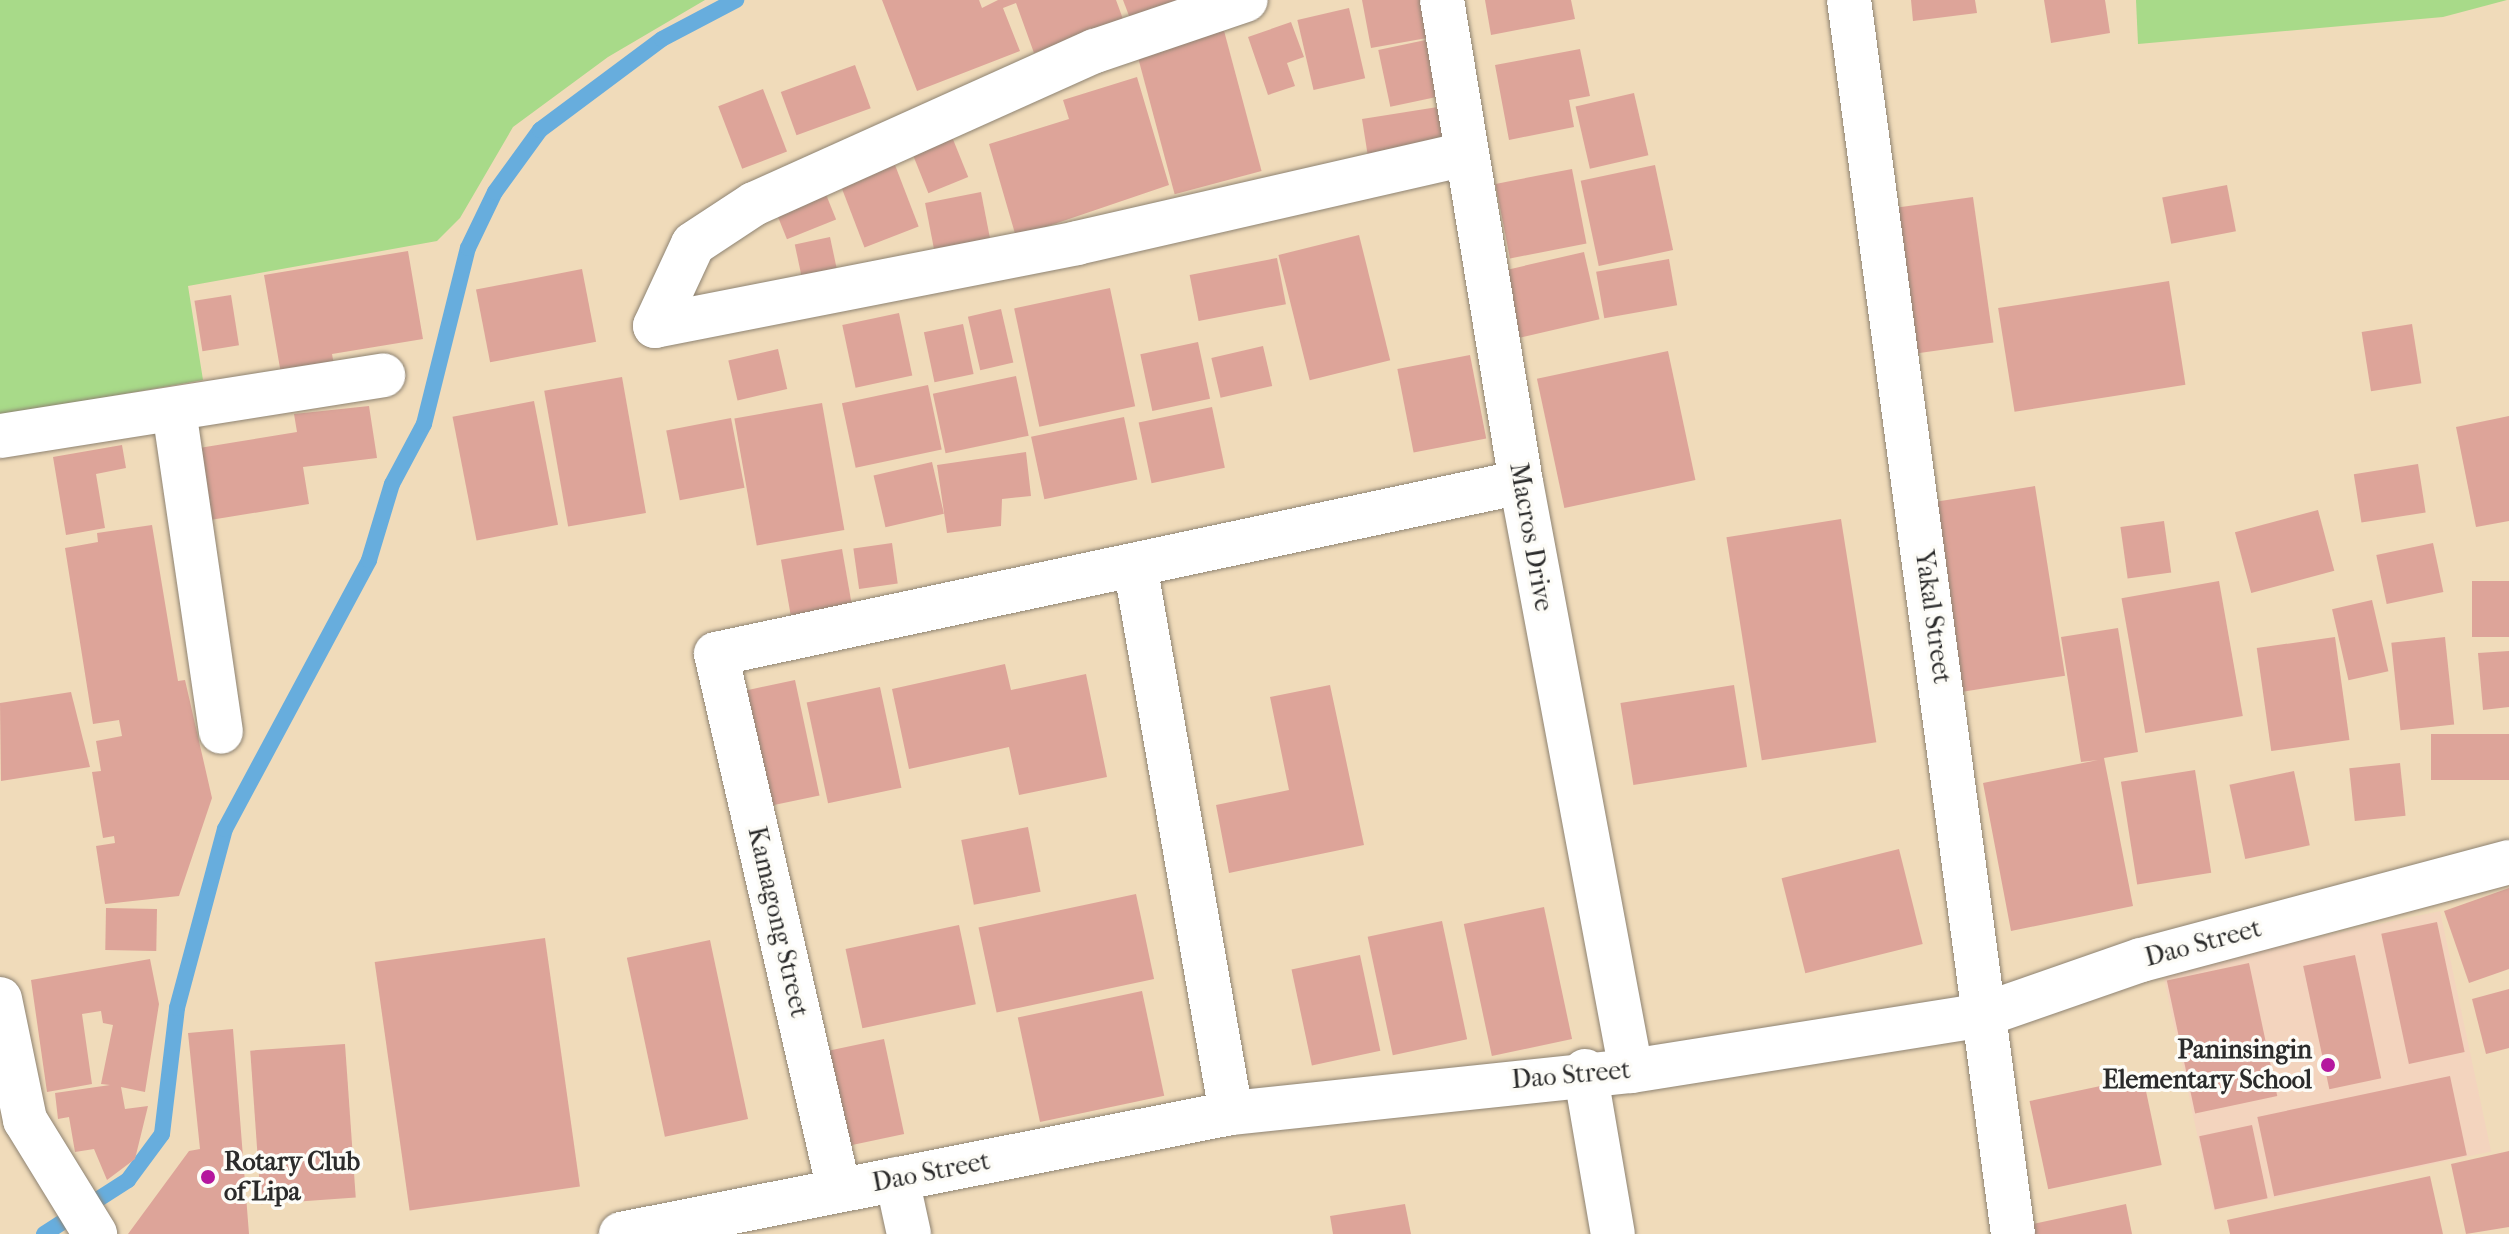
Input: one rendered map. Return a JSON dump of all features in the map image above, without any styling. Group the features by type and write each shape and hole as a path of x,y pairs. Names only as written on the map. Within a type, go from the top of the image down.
{"street":[{"path":"1246,0 1095,51 754,204 693,244 655,326 1077,243 1466,154"},
{"name":"Macros Drive","path":"1442,0 1521,482 1631,1071"},
{"name":"Yakal Street","path":"1849,0 1978,952 1980,1016 2013,1234"},
{"path":"0,436 383,375"},
{"path":"174,410 221,732"},
{"path":"1231,1113 1135,565 1521,482"},
{"name":"Kamagong Street","path":"839,1190 716,654 1135,565"},
{"name":"Dao Street","path":"621,1234 1231,1113 1585,1071 1631,1071 1980,1016 2141,960 2509,862"},
{"path":"0,999 25,1120 95,1234"},
{"path":"1585,1071 1613,1234"},
{"path":"897,1179 909,1234"}],"shaded area":[{"name":"Paninsingin Elementary School","path":"2440,911 2491,1152 2213,1211 2162,970"}],"green space":[{"path":"0,0 705,0 608,57 513,127 460,218 437,241 188,286 203,380 0,416"},
{"path":"2136,0 2507,0 2443,17 2138,44"}],"building":[{"path":"882,0 979,0 982,8 998,0 1116,0 1123,19 1034,53 1016,3 1003,8 1020,51 917,91"},
{"path":"1123,0 1181,0 1131,21"},
{"path":"1362,0 1420,0 1427,38 1371,48"},
{"path":"1485,0 1571,0 1575,19 1491,35"},
{"path":"1911,0 1975,0 1977,13 1913,21"},
{"path":"2044,0 2105,0 2110,33 2051,43"},
{"path":"1349,8 1365,78 1314,90 1297,20"},
{"path":"1291,22 1304,57 1287,63 1295,86 1268,95 1248,37"},
{"path":"1223,27 1262,171 1175,194 1136,50"},
{"path":"1435,38 1447,95 1390,107 1378,50"},
{"path":"1580,49 1590,96 1569,100 1574,127 1509,140 1495,65"},
{"path":"855,65 871,108 796,135 781,92"},
{"path":"1137,77 1169,185 1016,237 989,144 1069,119 1063,100"},
{"path":"763,89 787,152 742,169 718,106"},
{"path":"1634,93 1648,155 1590,169 1576,106"},
{"path":"1444,106 1450,142 1368,155 1362,119"},
{"path":"948,127 968,177 928,193 908,143"},
{"path":"895,165 919,227 865,247 841,186"},
{"path":"1655,165 1673,250 1599,266 1581,181"},
{"path":"1572,169 1587,244 1510,258 1495,184"},
{"path":"2227,185 2236,231 2171,244 2162,198"},
{"path":"823,187 836,219 787,239 774,207"},
{"path":"981,192 992,250 936,261 925,203"},
{"path":"1973,197 1993,343 1907,355 1887,209"},
{"path":"1359,235 1390,360 1310,380 1278,255"},
{"path":"830,237 842,296 807,303 795,244"},
{"path":"408,251 423,339 332,354 334,365 281,374 264,275"},
{"path":"1584,252 1600,319 1518,338 1502,271"},
{"path":"1277,258 1286,304 1199,321 1190,275"},
{"path":"1669,259 1677,305 1604,318 1596,272"},
{"path":"582,269 596,342 490,362 476,290"},
{"path":"2169,281 2185,385 2015,412 1998,308"},
{"path":"1110,288 1135,406 1039,427 1014,308"},
{"path":"231,295 239,345 202,351 194,301"},
{"path":"1001,309 1013,363 980,370 968,317"},
{"path":"899,313 912,376 856,388 842,325"},
{"path":"963,324 974,374 934,382 924,332"},
{"path":"2412,324 2421,383 2371,391 2362,332"},
{"path":"1198,342 1210,399 1152,411 1140,354"},
{"path":"1263,346 1272,386 1221,398 1211,358"},
{"path":"778,349 787,389 738,400 728,360"},
{"path":"1668,351 1695,480 1564,508 1537,379"},
{"path":"1470,355 1486,438 1414,453 1397,369"},
{"path":"1016,376 1029,436 946,453 933,394"},
{"path":"622,377 646,513 568,527 544,391"},
{"path":"928,385 942,450 856,468 842,403"},
{"path":"534,401 558,525 477,541 453,417"},
{"path":"822,403 844,530 757,545 734,418"},
{"path":"369,406 377,458 303,467 309,504 204,521 193,449 297,432 294,414"},
{"path":"1212,407 1225,468 1152,483 1139,423"},
{"path":"2509,416 2509,521 2476,527 2456,427"},
{"path":"1124,417 1137,480 1044,499 1031,437"},
{"path":"731,418 745,488 680,500 666,431"},
{"path":"122,445 126,468 96,474 105,528 66,535 53,457"},
{"path":"1026,452 1031,496 1002,499 1001,526 947,533 937,465"},
{"path":"932,462 944,514 885,527 874,475"},
{"path":"2418,464 2426,512 2361,523 2354,474"},
{"path":"2035,486 2065,676 1956,693 1926,503"},
{"path":"2318,510 2334,571 2251,593 2235,532"},
{"path":"1841,519 1876,742 1762,760 1726,537"},
{"path":"2164,521 2171,572 2128,579 2120,527"},
{"path":"152,525 178,681 185,680 212,798 179,896 105,904 96,846 115,843 114,836 103,838 92,772 101,771 96,741 122,736 119,720 93,724 65,548 98,542 97,533"},
{"path":"892,543 898,584 859,589 853,548"},
{"path":"2433,543 2443,592 2387,604 2376,555"},
{"path":"842,549 854,616 793,627 781,560"},
{"path":"2219,581 2243,716 2145,733 2122,598"},
{"path":"2472,581 2509,581 2509,637 2472,637"},
{"path":"2372,600 2388,671 2348,680 2332,609"},
{"path":"2118,628 2138,752 2104,758 2133,906 2011,931 1983,783 2098,760 2081,762 2061,637"},
{"path":"2335,637 2349,740 2271,751 2257,648"},
{"path":"2445,637 2454,725 2400,730 2391,643"},
{"path":"2509,651 2509,707 2483,710 2478,653"},
{"path":"1005,664 1011,690 1086,674 1107,777 1019,795 1009,747 909,769 892,689"},
{"path":"795,680 820,795 772,806 747,690"},
{"path":"1330,685 1364,845 1229,873 1216,805 1289,790 1270,697"},
{"path":"1734,685 1747,767 1633,785 1620,703"},
{"path":"880,687 901,788 828,803 807,703"},
{"path":"71,692 90,767 1,781 0,703"},
{"path":"2431,734 2509,734 2509,780 2431,780"},
{"path":"2400,763 2406,816 2355,821 2349,768"},
{"path":"2195,770 2211,873 2137,884 2121,782"},
{"path":"2294,771 2310,845 2245,859 2229,785"},
{"path":"1028,827 1041,892 974,905 961,840"},
{"path":"1899,849 1923,944 1805,973 1782,878"},
{"path":"2509,888 2509,969 2469,983 2444,911"},
{"path":"1136,894 1154,979 997,1013 979,927"},
{"path":"1544,907 1572,1039 1492,1056 1464,924"},
{"path":"106,908 157,909 156,951 105,950"},
{"path":"1442,921 1467,1039 1393,1055 1368,937"},
{"path":"2437,922 2465,1052 2409,1064 2381,934"},
{"path":"959,925 976,1004 862,1028 846,949"},
{"path":"545,938 580,1187 410,1210 375,962"},
{"path":"710,940 748,1119 665,1137 627,958"},
{"path":"1360,955 1380,1051 1312,1065 1292,970"},
{"path":"2355,955 2381,1078 2329,1089 2303,966"},
{"path":"150,959 159,1004 145,1092 121,1087 125,1109 148,1106 135,1159 107,1180 94,1149 75,1152 69,1117 58,1119 55,1093 110,1085 101,1084 113,1025 103,1023 101,1011 82,1014 92,1084 47,1092 31,980"},
{"path":"2249,963 2277,1096 2195,1113 2167,980"},
{"path":"2509,989 2509,1048 2486,1054 2472,999"},
{"path":"1142,991 1164,1096 1040,1122 1018,1017"},
{"name":"Rotary Club of Lipa","path":"233,1029 249,1234 128,1234 189,1151 200,1149 188,1033"},
{"path":"884,1039 904,1134 847,1146 827,1051"},
{"path":"345,1044 356,1198 261,1204 250,1051"},
{"path":"2450,1076 2467,1155 2274,1196 2257,1117"},
{"path":"2143,1077 2162,1165 2048,1189 2030,1101"},
{"path":"2252,1125 2268,1198 2215,1210 2199,1136"},
{"path":"2509,1151 2509,1227 2466,1234 2451,1164"},
{"path":"2430,1176 2443,1234 2230,1234 2227,1220"},
{"path":"1405,1204 1411,1234 1333,1234 1330,1216"},
{"path":"2126,1204 2132,1234 2035,1234 2033,1224"}],"waterway":[{"path":"44,1234 128,1180 162,1134 177,1008 225,829 369,560 392,484 424,424 468,248 495,192 540,130 662,39 736,0"}],"place":[{"name":"Paninsingin Elementary School","path":"2328,1065"},
{"name":"Rotary Club of Lipa","path":"208,1177"}]}
